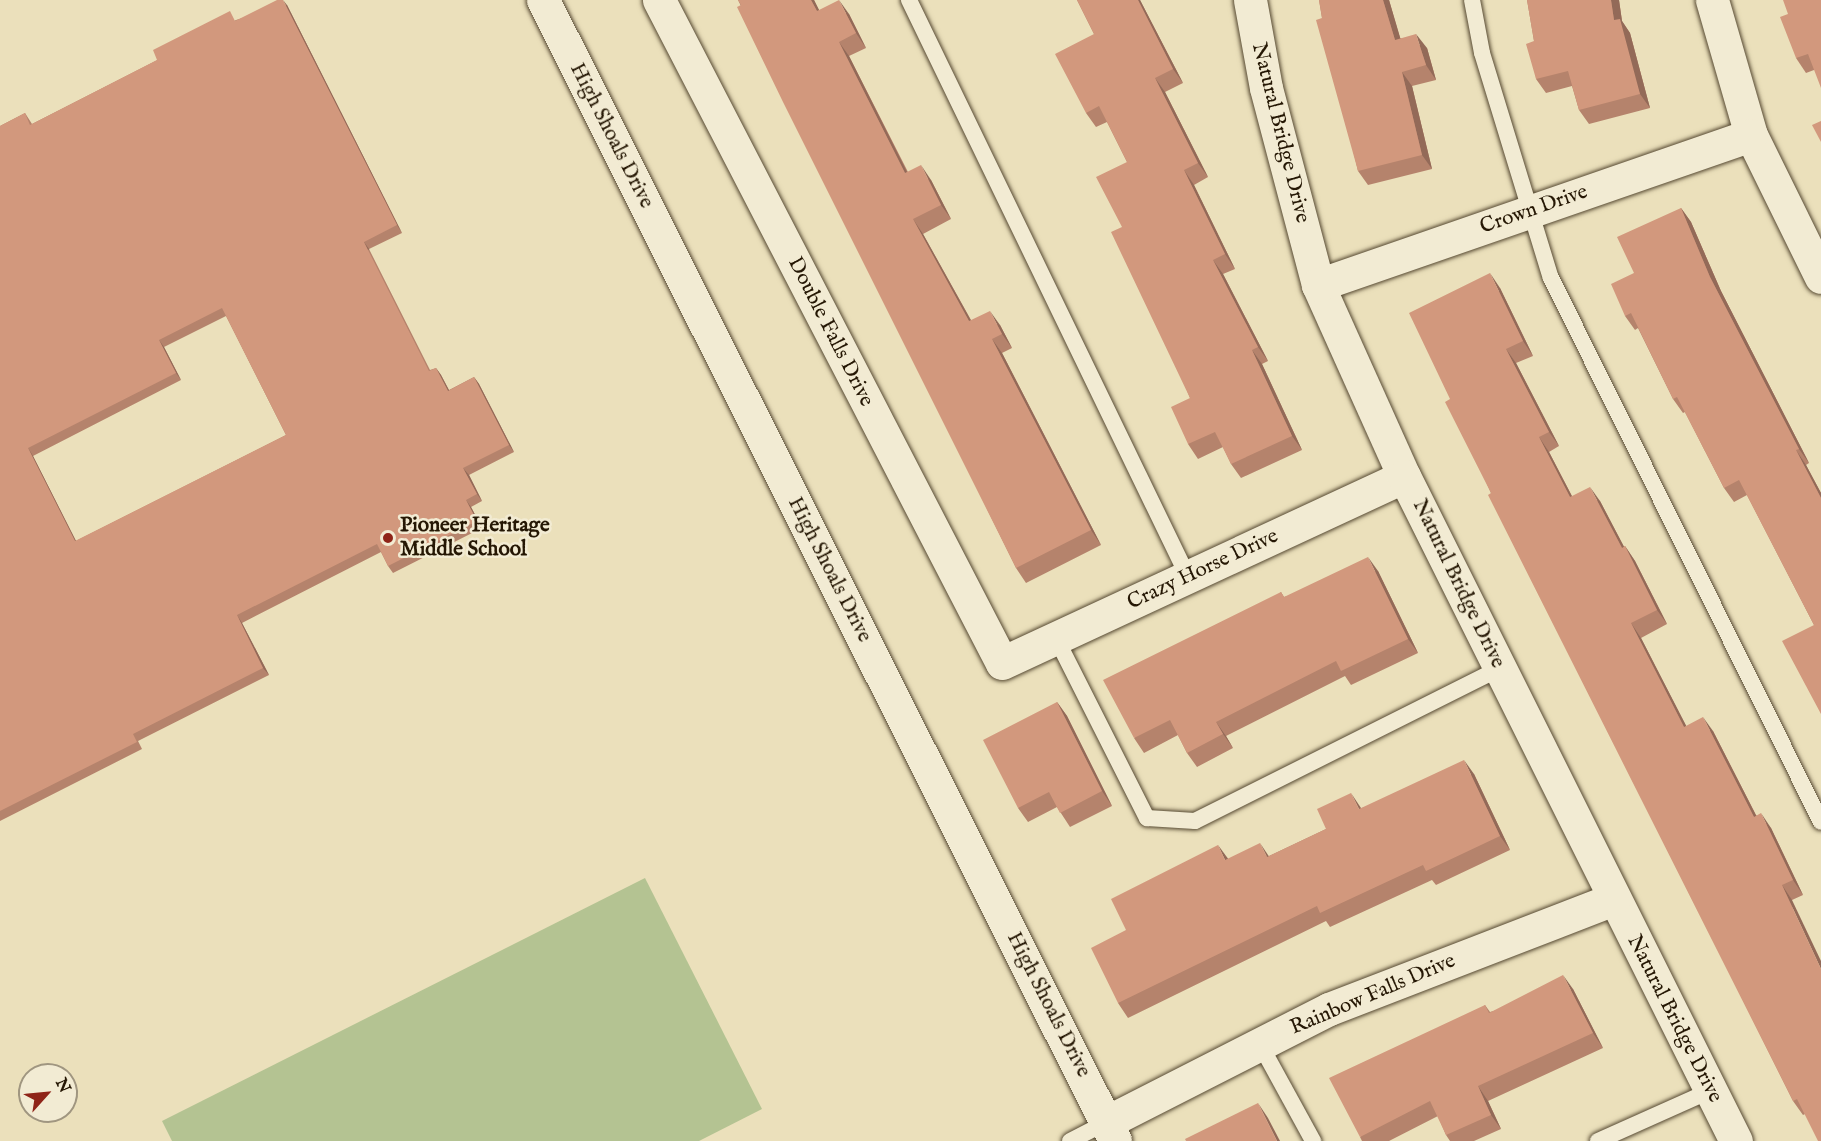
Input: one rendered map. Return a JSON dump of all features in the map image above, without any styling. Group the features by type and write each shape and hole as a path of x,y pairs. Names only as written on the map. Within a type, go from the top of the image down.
{"street":[{"name":"High Shoals Drive","path":"543,0 1111,1132"},
{"name":"Double Falls Drive","path":"659,0 1002,663"},
{"name":"Natural Bridge Drive","path":"1250,0 1266,88 1318,285 1404,476 1736,1141"},
{"path":"1712,0 1751,135 1821,277"},
{"name":"Crown Drive","path":"1318,285 1751,135"},
{"name":"Crazy Horse Drive","path":"1002,663 1404,476"},
{"name":"Rainbow Falls Drive","path":"1111,1132 1260,1044 1329,1009 1614,899"}],"lane":[{"path":"910,0 1188,577"},
{"path":"1472,0 1482,53 1527,212 1551,279 1821,822"},
{"path":"1056,638 1147,818 1159,819 1195,821 1500,668"},
{"path":"1260,1044 1313,1141"},
{"path":"1598,1141 1710,1091"},
{"path":"1070,1141 1111,1132"}],"green space":[{"path":"645,878 762,1109 699,1141 172,1141 162,1121"}],"building":[{"name":"Pioneer Heritage Middle School","path":"277,0 283,0 397,225 364,242 429,371 436,368 448,391 474,377 509,445 463,468 477,494 466,500 477,521 388,566 377,544 237,615 263,668 133,734 137,742 0,811 0,126 25,113 30,125 157,60 153,50 230,11 235,21","holes":["222,308 286,435 75,541 28,448 176,373 159,340"]},
{"path":"738,0 811,0 817,11 839,0 856,33 839,42 905,173 921,165 941,205 913,219 969,321 990,311 1002,334 992,339 1091,530 1016,568 783,102 737,7 741,5"},
{"path":"1077,0 1138,0 1173,69 1155,78 1198,163 1184,170 1225,254 1213,260 1258,347 1252,350 1292,436 1231,464 1215,432 1188,444 1171,407 1190,398 1111,232 1122,227 1096,177 1127,162 1099,106 1086,113 1055,54 1094,34"},
{"path":"1319,0 1383,0 1395,40 1416,34 1426,65 1402,72 1422,155 1358,171 1316,20 1322,18"},
{"path":"1527,0 1611,0 1614,20 1620,19 1640,94 1579,110 1568,71 1536,79 1526,44 1534,41"},
{"path":"1783,0 1821,0 1821,88 1808,54 1796,58 1780,17 1788,14"},
{"path":"1821,121 1821,142 1812,125"},
{"path":"1681,208 1710,277 1799,449 1796,450 1821,498 1821,714 1782,641 1814,625 1739,480 1724,488 1677,397 1673,399 1631,313 1625,316 1611,284 1634,273 1617,237"},
{"path":"1490,273 1523,341 1506,349 1549,432 1539,437 1570,497 1590,487 1622,548 1625,546 1657,610 1631,623 1684,727 1703,717 1754,817 1761,813 1793,880 1782,885 1821,969 1821,1141 1818,1141 1797,1099 1793,1101 1488,495 1491,493 1445,402 1450,399 1409,313"},
{"path":"1368,557 1408,639 1341,671 1336,661 1216,722 1223,734 1187,753 1170,720 1134,738 1103,680 1281,592 1284,597"},
{"path":"1057,702 1102,791 1060,813 1049,792 1018,808 983,740"},
{"path":"1464,760 1500,836 1426,871 1423,865 1320,913 1317,906 1118,1003 1091,948 1126,930 1111,899 1218,845 1225,860 1260,843 1267,857 1326,829 1317,809 1351,793 1359,809"},
{"path":"1563,975 1593,1033 1478,1086 1491,1115 1446,1135 1430,1101 1360,1137 1329,1078 1485,1005 1489,1013"},
{"path":"1258,1103 1277,1141 1186,1141 1185,1139"}],"place":[{"name":"Pioneer Heritage Middle School","path":"388,538"}]}
